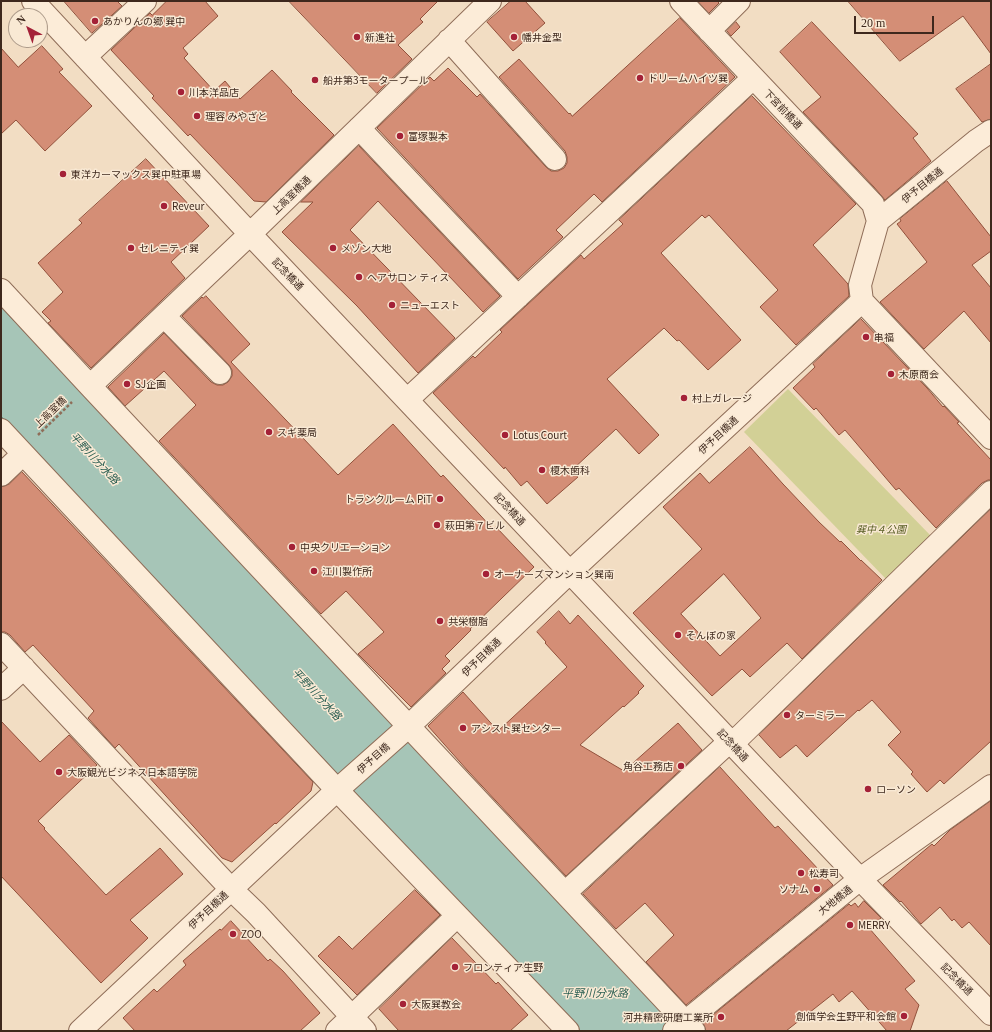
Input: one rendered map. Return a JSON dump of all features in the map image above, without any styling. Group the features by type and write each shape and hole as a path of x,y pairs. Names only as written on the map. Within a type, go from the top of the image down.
{"street":[{"name":"記念橋通","path":"33,1 250,234 731,743 991,1014"},
{"path":"85,57 145,1"},
{"name":"上高室橋通","path":"82,392 250,234 490,1"},
{"name":"下宮前橋通","path":"681,1 873,204 878,221"},
{"path":"709,31 739,1"},
{"path":"449,40 555,159"},
{"path":"408,400 753,78"},
{"path":"359,128 518,297"},
{"name":"伊予目橋通","path":"878,221 976,141 991,131"},
{"path":"878,221 860,286 862,301 991,438"},
{"path":"1,290 82,392 409,726 565,893 684,1028"},
{"name":"伊予目橋通","path":"409,726 570,572 862,301"},
{"path":"164,316 220,373"},
{"path":"1,430 29,445 337,790 568,1031"},
{"path":"1,475 29,445"},
{"path":"565,893 731,743 991,492"},
{"path":"1,644 256,913 351,1026 457,916"},
{"path":"1,689 24,668"},
{"name":"伊予目橋","path":"337,790 409,726"},
{"name":"大地橋通","path":"684,1028 860,879 991,786"},
{"name":"伊予目橋通","path":"80,1031 337,790"}],"path":[{"name":"上高室橋","path":"29,445 82,392"}],"green space":[{"name":"巽中４公園","path":"788,389 931,536 886,579 744,432"}],"water":[{"name":"平野川分水路","path":"1,307 683,1031 579,1031 1,416"}],"building":[{"name":"あかりんの郷 巽中","path":"64,1 117,1 122,6 92,33"},
{"path":"167,1 205,1 218,16 183,48 188,54 184,58 214,91 225,81 240,99 272,70 292,91 291,92 334,135 266,202 254,201 190,134 188,136 152,98 154,96 111,50 150,13 152,15"},
{"name":"新進社","path":"289,1 438,1 420,19 423,22 398,45 412,59 377,93"},
{"name":"幡井金型","path":"511,1 525,1 545,23 513,51 487,22"},
{"path":"698,1 717,1 719,3 709,13"},
{"path":"848,1 991,1 991,54 963,16 900,61"},
{"path":"680,18 735,77 602,202 594,194 556,230 563,237 518,279 377,128 430,77 434,81 448,68 477,97 480,94 546,167 551,171 558,171 564,168 567,163 565,151 499,77 519,59 572,116"},
{"path":"736,22 740,27 731,36 727,31"},
{"path":"812,22 918,134 913,138 931,161 885,200 803,112 821,97 780,52"},
{"path":"1,48 18,67 40,48 44,48 63,69 59,72 92,106 45,151 16,120 1,134"},
{"path":"991,64 991,119 982,122 956,89"},
{"path":"752,96 856,204 813,245 848,284 849,296 796,345 760,307 778,290 709,215 705,218 702,215 661,253 741,340 708,370 679,340 677,341 664,328 607,379 659,435 639,454 616,429 572,470 578,477 547,504 527,481 521,486 505,467 504,469 433,393 473,356 475,358 502,332 500,330 581,255 584,259 623,224 619,220"},
{"path":"359,146 500,296 483,312 378,201 350,230 455,338 418,373 357,306 282,232 313,202 301,202"},
{"path":"146,159 209,226 171,262 185,278 91,368 48,323 51,321 42,312 63,292 38,263 82,223 79,220"},
{"path":"947,181 991,237 991,251 972,265 991,288 991,343 964,311 924,349 880,302 927,262 897,224 901,221 900,219"},
{"path":"206,296 250,344 231,362 338,475 393,424 441,477 443,475 493,529 496,527 534,567 470,629 471,630 445,656 450,661 442,669 446,673 411,707 358,654 384,632 346,591 321,614 159,441 196,405 164,371 125,406 108,387 164,333 211,382 217,385 223,385 228,382 232,376 232,370 229,365 182,316 202,297 203,298"},
{"path":"861,319 927,388 943,407 944,406 959,422 957,423 991,460 991,480 982,483 936,528 899,488 896,490 845,430 839,435 816,408 814,410 793,388 815,367 813,364"},
{"path":"750,447 819,522 882,580 802,659 787,643 750,677 742,669 712,696 633,613 702,549 663,507 700,473 709,483","holes":["724,574 761,618 720,656 681,614"]},
{"path":"22,472 313,782 311,791 232,862 222,858 119,744 115,748 88,718 94,711 33,645 25,652 10,635 5,632 1,632 1,487 9,484"},
{"path":"991,509 991,741 944,784 940,780 927,792 911,774 913,772 888,745 901,732 872,700 859,711 858,710 807,757 796,745 780,758 759,735"},
{"path":"559,611 570,624 578,615 644,686 638,692 639,693 624,707 623,706 580,745 624,771 678,723 702,750 566,876 428,726 463,692 498,731 567,667 537,632"},
{"path":"1,721 40,762 69,735 97,765 38,821 106,895 160,848 183,874 130,920 148,938 101,983 1,876"},
{"path":"720,767 775,828 778,826 833,885 686,1005 646,962 674,935 645,903 616,929 583,894"},
{"path":"991,801 991,946 969,922 962,928 954,919 952,921 940,907 921,924 901,901 900,902 883,885 932,844 934,846 950,830"},
{"path":"415,890 440,915 357,995 318,956 339,936 352,949"},
{"path":"864,901 881,918 869,928 915,981 905,989 919,1005 910,1031 887,1031 852,991 839,1002 833,994 786,1031 706,1031 703,1023 849,904 851,906 855,903 858,907"},
{"path":"231,921 268,961 270,959 283,971 320,1013 300,1031 135,1031 123,1018 154,989 157,992 186,965 183,961"},
{"path":"452,938 496,984 498,982 528,1015 510,1031 399,1031 379,1009"}],"place":[{"name":"あかりんの郷 巽中","path":"95,21"},
{"name":"新進社","path":"357,37"},
{"name":"幡井金型","path":"514,37"},
{"name":"ドリームハイツ巽","path":"640,78"},
{"name":"船井第3モータープール","path":"315,80"},
{"name":"川本洋品店","path":"181,92"},
{"name":"理容 みやざと","path":"197,116"},
{"name":"富塚製本","path":"400,136"},
{"name":"東洋カーマックス巽中駐車場","path":"63,174"},
{"name":"Reveur","path":"164,206"},
{"name":"セレニティ巽","path":"131,248"},
{"name":"メゾン大地","path":"333,248"},
{"name":"ヘアサロン ティス","path":"359,277"},
{"name":"ニューエスト","path":"392,305"},
{"name":"串福","path":"866,337"},
{"name":"木原商会","path":"891,374"},
{"name":"SJ企画","path":"127,384"},
{"name":"村上ガレージ","path":"684,398"},
{"name":"スギ薬局","path":"269,432"},
{"name":"Lotus Court","path":"505,435"},
{"name":"榎木歯科","path":"542,470"},
{"name":"トランクルーム PiT","path":"440,499"},
{"name":"萩田第７ビル","path":"437,525"},
{"name":"中央クリエーション","path":"292,547"},
{"name":"江川製作所","path":"314,571"},
{"name":"オーナーズマンション巽南","path":"486,574"},
{"name":"共栄樹脂","path":"440,621"},
{"name":"そんぽの家","path":"678,635"},
{"name":"ターミラー","path":"787,715"},
{"name":"アシスト巽センター","path":"463,728"},
{"name":"角谷工務店","path":"681,766"},
{"name":"大阪観光ビジネス日本語学院","path":"59,772"},
{"name":"ローソン","path":"868,789"},
{"name":"松寿司","path":"801,873"},
{"name":"ソナム","path":"817,889"},
{"name":"MERRY","path":"850,925"},
{"name":"ZOO","path":"233,934"},
{"name":"フロンティア生野","path":"455,967"},
{"name":"大阪巽教会","path":"403,1004"},
{"name":"創価学会生野平和会館","path":"904,1016"},
{"name":"河井精密研磨工業所","path":"721,1017"}]}
